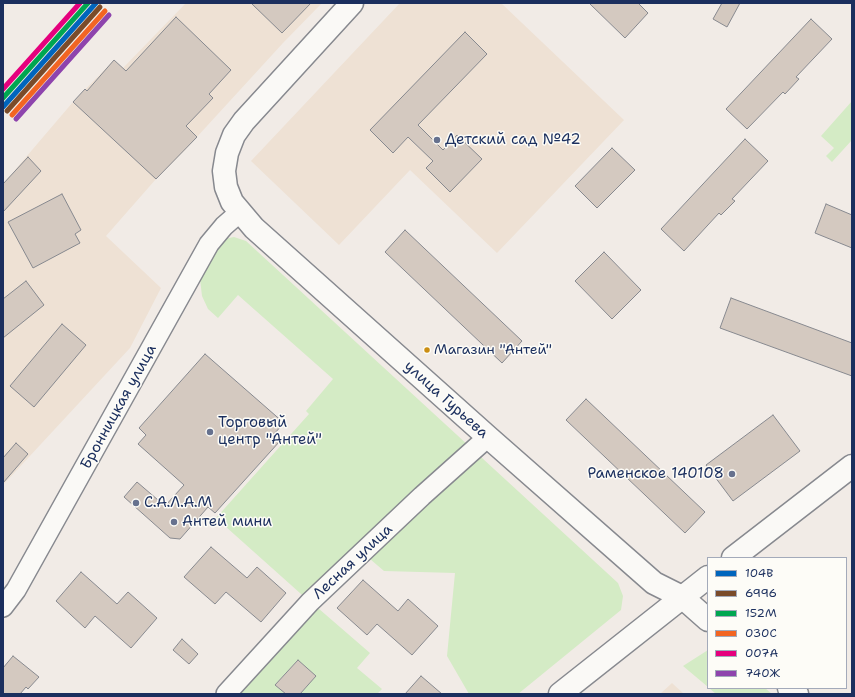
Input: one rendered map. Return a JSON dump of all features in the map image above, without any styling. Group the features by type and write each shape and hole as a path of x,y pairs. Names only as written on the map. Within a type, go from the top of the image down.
{"street":[{"name":"улица Гурьева","path":"352,3 244,121 234,135 227,153 224,171 228,194 240,212 254,228 488,437 654,583 682,597 707,619"},
{"name":"Бронницкая улица","path":"3,607 16,590 209,244 224,226 240,212"},
{"name":"Лесная улица","path":"226,694 310,602 422,496 488,437"},
{"path":"734,557 852,466"},
{"path":"560,694 707,578"}],"shaded area":[{"path":"186,3 322,3 156,179 106,236 161,288 130,348 3,485 3,184 73,102 114,60 123,68"},
{"name":"Детский сад №42","path":"400,3 501,3 624,120 497,253 410,170 339,245 251,161"},
{"path":"672,683 684,694 660,694"}],"green space":[{"path":"852,101 852,140 832,162 826,156 834,148 821,136"},
{"path":"234,237 246,241 618,583 623,596 621,610 518,694 469,694 447,656 455,573 384,571 363,553 311,602 370,653 357,668 382,689 377,694 300,694 315,676 298,660 275,685 286,694 226,694 310,602 216,518 309,414 306,411 333,379 238,295 218,318 208,309 202,296 200,279 206,264 224,239"},
{"path":"707,651 707,686 683,666"},
{"path":"710,689 766,689 772,694 716,694"}],"building":[{"path":"251,3 311,3 282,33"},
{"path":"589,3 638,3 648,13 625,38"},
{"path":"722,3 740,3 727,27 713,19"},
{"path":"176,17 231,70 209,94 213,98 186,126 197,137 156,179 73,102 85,89 87,91 114,60 126,71"},
{"path":"811,19 832,39 796,77 799,79 785,94 783,92 747,129 726,109"},
{"path":"465,32 487,54 418,125 443,150 457,135 482,159 450,192 426,168 433,161 408,137 393,153 370,130"},
{"path":"745,139 768,161 732,199 735,201 721,215 719,213 684,251 661,229"},
{"path":"612,148 635,170 597,208 575,186"},
{"path":"28,157 41,171 3,212 3,184"},
{"path":"62,194 81,230 75,234 80,243 33,268 8,222"},
{"path":"826,204 852,215 852,248 815,233"},
{"path":"405,230 522,341 502,363 385,252"},
{"path":"604,252 641,290 612,319 575,281"},
{"path":"26,281 44,305 3,338 3,299"},
{"path":"731,298 852,343 852,376 720,328"},
{"path":"62,324 86,345 34,407 10,386"},
{"name":"Торговый центр \"Антей\"","path":"205,354 284,423 273,435 280,441 215,513 208,507 180,539 170,538 124,497 137,482 165,506 184,485 138,444 146,435 139,428"},
{"path":"586,399 705,512 685,533 566,420"},
{"path":"773,415 800,451 733,501 706,465"},
{"path":"16,443 28,454 3,483 3,458"},
{"path":"211,547 247,578 257,567 286,593 261,622 226,592 215,604 184,577"},
{"path":"81,572 117,604 128,592 157,618 131,648 95,616 85,628 56,601"},
{"path":"363,580 398,611 408,599 438,626 412,655 377,624 367,635 337,608"},
{"path":"182,639 198,654 189,664 173,650"},
{"path":"13,656 39,677 28,689 26,687 20,694 3,694 3,668"},
{"path":"298,660 316,676 300,694 286,694 275,685"},
{"path":"421,676 442,694 405,694"}],"transit line":[{"name":"007А","path":"3,89 80,3"},
{"name":"152М","path":"3,98 88,3"},
{"name":"104В","path":"3,107 96,3"},
{"name":"6996","path":"7,111 100,7"},
{"name":"030C","path":"12,115 105,11"},
{"name":"740Ж","path":"16,119 109,15"}],"place":[{"name":"Детский сад №42","path":"437,140"},
{"name":"Магазин \"Антей\"","path":"427,350"},
{"name":"Торговый центр \"Антей\"","path":"210,432"},
{"name":"Раменское 140108","path":"732,474"},
{"name":"С.А.Л.А.М","path":"136,503"},
{"name":"Антей мини","path":"174,522"}]}
